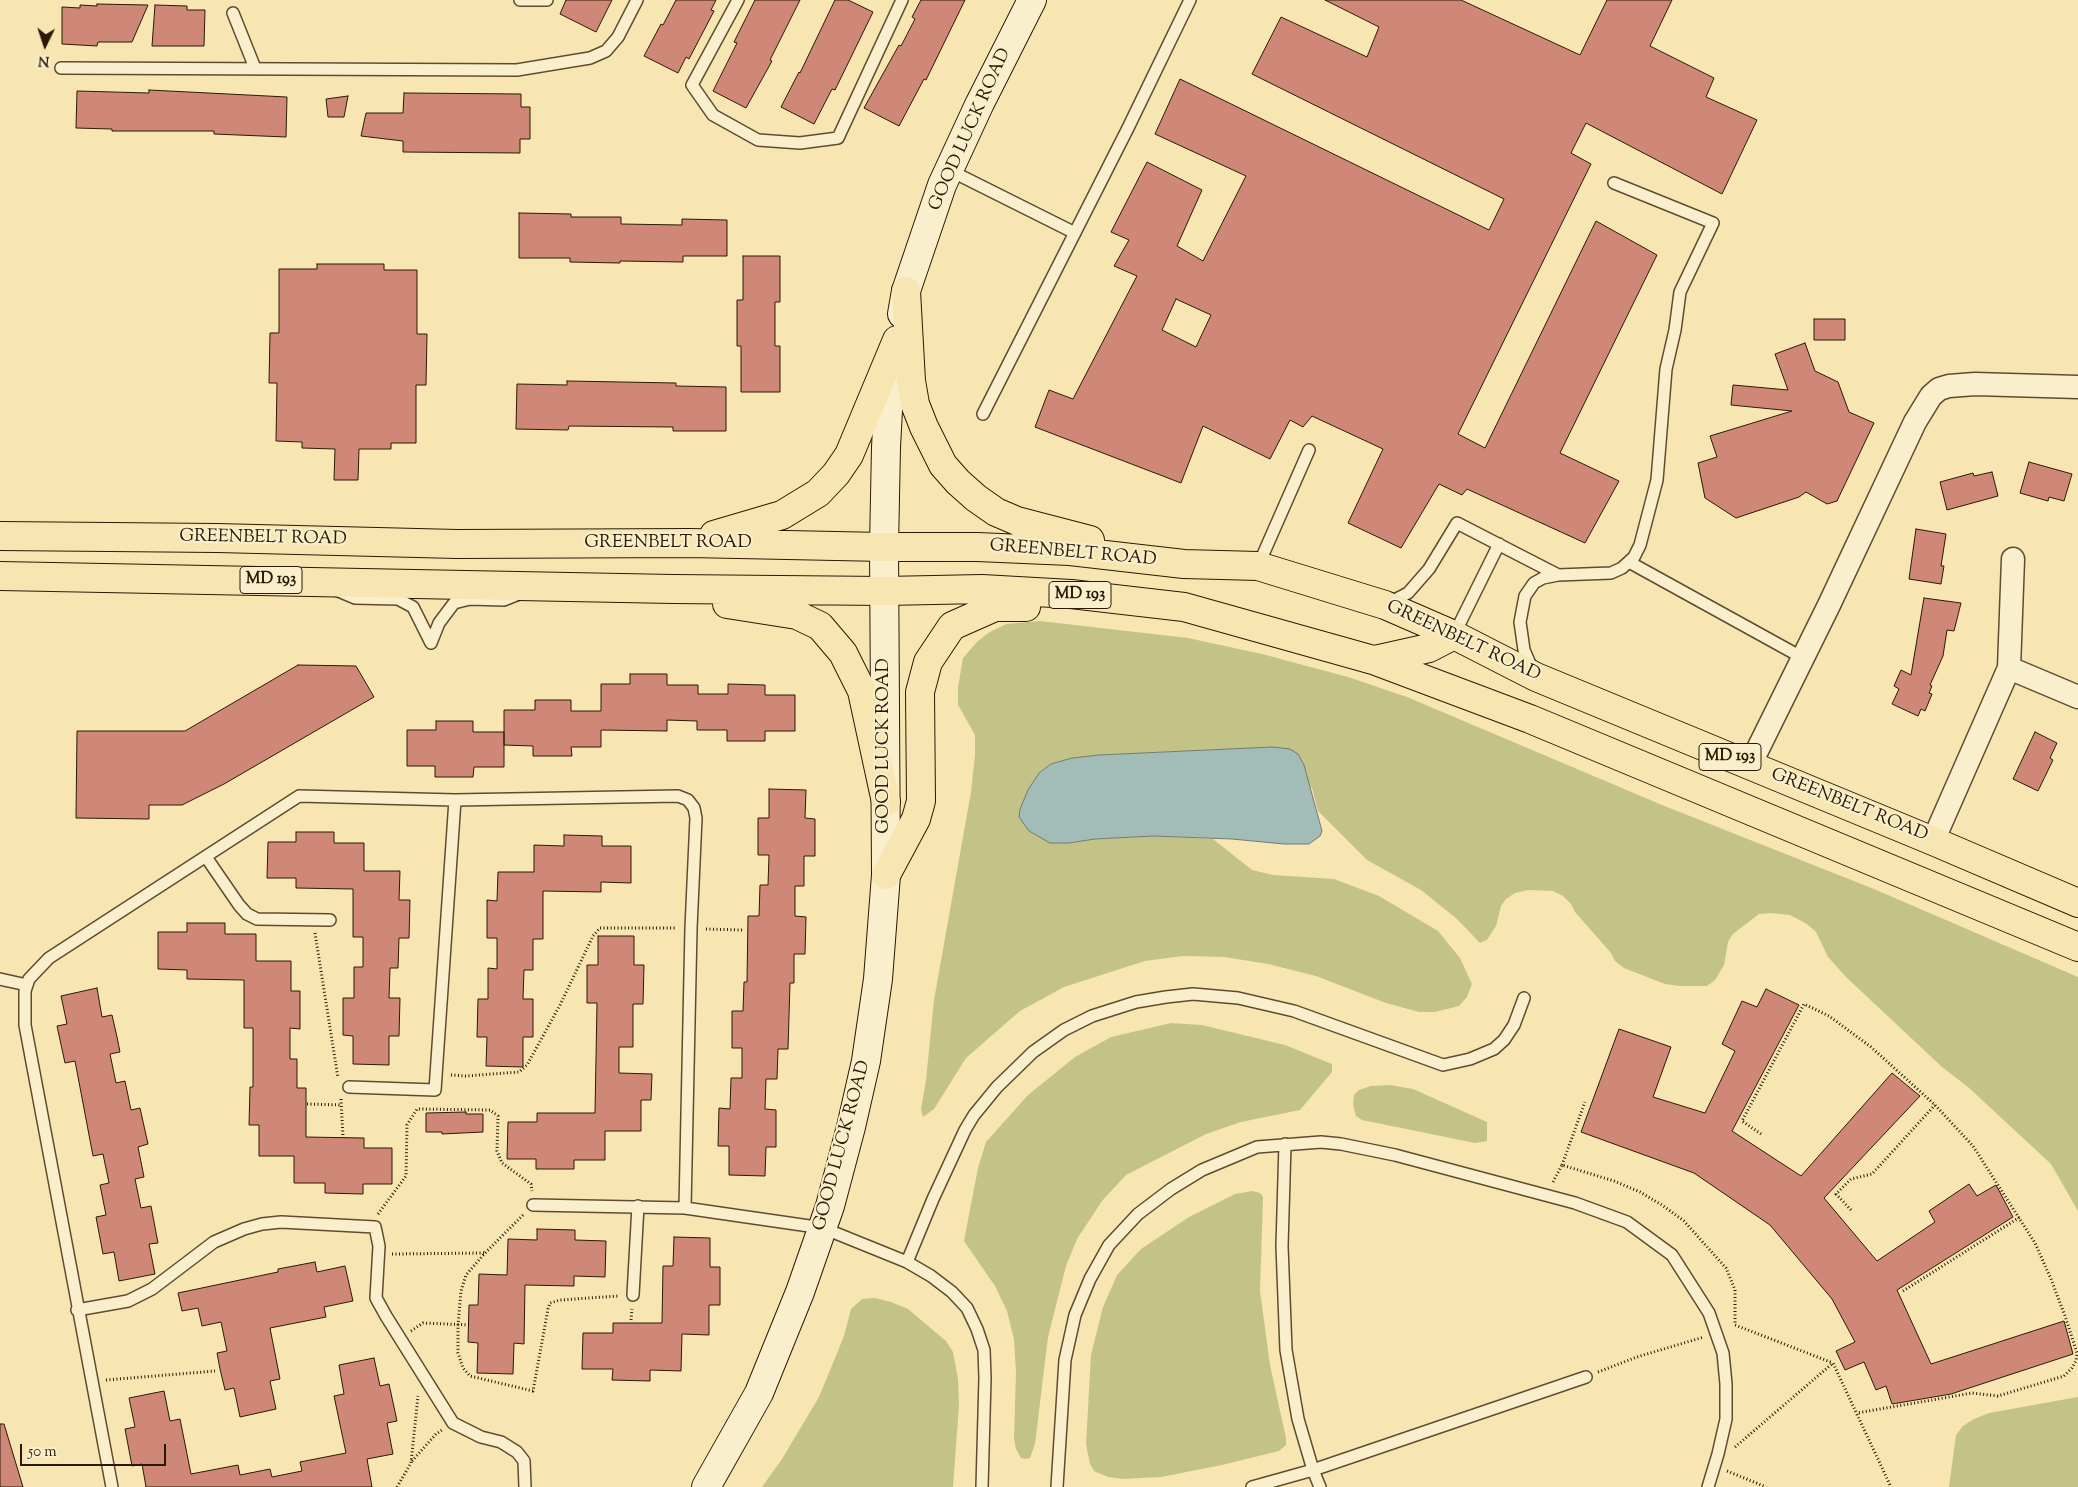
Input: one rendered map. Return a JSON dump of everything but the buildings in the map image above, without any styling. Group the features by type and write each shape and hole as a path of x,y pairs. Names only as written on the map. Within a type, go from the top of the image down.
{"main road":[{"name":"GOOD LUCK ROAD","path":"706,1487 759,1393 800,1292 823,1228 851,1128 866,1061 878,979 886,875 884,547 889,392 896,340 906,292 942,185 1032,0"},
{"path":"906,292 911,381 915,404 943,465 958,482 996,512 1017,521 1184,564"},
{"path":"690,543 782,515 818,493 836,474 849,455 896,340"},
{"name":"GREENBELT ROAD","path":"0,536 217,538 467,544 690,543 976,547 1070,551 1184,564 1258,566 1385,605 1454,635 1536,677 2078,903"},
{"name":"MD 193","path":"0,576 885,591 982,589 1071,594 1184,607 1373,660 1530,719 2078,947"},
{"path":"541,586 744,606 797,615 820,626 843,653 862,691 886,802"},
{"path":"886,875 916,819 921,801 920,692 928,662 952,626 995,606 1070,608 1229,628 1271,630"},
{"path":"1373,660 1429,648 1454,635"}],"street":[{"path":"1750,765 1892,474 1915,422 1931,396 1939,389 1949,386 1975,384 2076,385"},
{"path":"1933,841 2010,668 2012,559"},
{"path":"2010,668 2078,697"}],"lane":[{"path":"520,0 547,0"},
{"path":"62,68 517,70 590,58 606,51 618,37 637,0"},
{"path":"738,0 692,86 713,115 758,140 800,143 838,138 902,0"},
{"path":"983,414 1190,0"},
{"path":"233,13 255,68"},
{"path":"949,170 1075,233"},
{"path":"1536,677 1522,638 1521,612 1525,596 1534,583 1543,578 1558,575 1611,573 1629,562 1640,545 1657,480 1666,369 1675,330 1680,292 1713,223 1614,183"},
{"path":"1258,566 1309,450"},
{"path":"1385,605 1408,593 1429,569 1457,523 1558,575"},
{"path":"1454,635 1499,544"},
{"path":"1629,562 1803,658"},
{"path":"316,581 355,598 398,599 413,607 431,643 439,623 454,603 470,599 504,600 541,586"},
{"path":"112,1487 77,1310 25,1025 25,991 34,974 49,958 299,796 455,800 678,796 688,800 694,808 696,818 691,928 684,1208"},
{"path":"344,1087 435,1090 455,800"},
{"path":"206,857 247,914 257,918 330,920"},
{"path":"0,978 27,986"},
{"path":"907,1262 937,1190 974,1115 997,1087 1033,1052 1064,1030 1092,1016 1136,1002 1166,997 1193,994 1238,998 1294,1012 1442,1065 1470,1059 1494,1049 1504,1040 1514,1025 1524,998"},
{"path":"1285,1144 1282,1246 1286,1350 1298,1419 1320,1487"},
{"path":"1057,1487 1065,1360 1075,1315 1090,1280 1110,1245 1138,1214 1171,1189 1202,1170 1257,1147 1285,1144 1341,1144 1395,1155 1575,1203 1627,1222 1672,1255 1709,1313 1723,1353 1726,1384 1726,1419 1708,1487"},
{"path":"533,1205 684,1208 823,1228 907,1262 952,1292 967,1308 984,1350 982,1487"},
{"path":"633,1295 638,1206"},
{"path":"77,1310 128,1301 152,1289 214,1242 244,1229 262,1224 281,1222 375,1227 378,1254 376,1298 453,1423 481,1437 501,1442 516,1452 524,1461 525,1487"},
{"path":"1252,1487 1313,1470 1586,1377"}],"path":[{"path":"313,920 344,1087"},
{"path":"436,1074 465,1076 519,1072 527,1064 560,1005 593,936 600,928 742,930"},
{"path":"1761,1134 1742,1121 1804,1004 1829,1016 1871,1047 1935,1105 1973,1146 2035,1243 2065,1316 2077,1353 2076,1361 2064,1376 1998,1396 1972,1393 1857,1412"},
{"path":"340,1096 342,1106 342,1138"},
{"path":"1562,1165 1585,1102"},
{"path":"307,1104 342,1106"},
{"path":"1851,1210 1836,1194 1851,1179 1872,1174 1935,1105"},
{"path":"368,1226 406,1176 406,1125 417,1109 490,1110 498,1116 497,1151 502,1163 531,1184 533,1205 466,1275 461,1291 458,1325 458,1353 464,1368 470,1376 533,1391 550,1303 560,1300 633,1295 631,1320"},
{"path":"1903,1291 2020,1217"},
{"path":"378,1254 485,1253"},
{"path":"400,1338 423,1323 470,1325"},
{"path":"1586,1377 1637,1357 1716,1334 1735,1324"},
{"path":"1766,1487 1714,1466 1833,1362 1891,1487"},
{"path":"92,1382 215,1371"},
{"path":"410,1462 421,1371"},
{"path":"397,1487 410,1462 436,1434 453,1423"}],"shaded area":[{"path":"1040,621 1188,638 1262,654 1348,677 1407,697 1662,805 1874,889 2078,977 2078,1211 2051,1164 1968,1087 1942,1067 1846,977 1828,957 1816,932 1807,924 1790,915 1759,914 1733,934 1728,942 1724,965 1715,980 1707,986 1665,984 1624,968 1615,961 1611,953 1575,912 1571,904 1563,896 1553,891 1528,890 1515,893 1506,899 1501,906 1496,926 1487,940 1480,943 1457,919 1421,890 1367,860 1318,811 1312,788 1272,747 1099,755 1072,758 1051,764 1039,773 1069,843 1095,839 1153,836 1213,839 1252,870 1273,875 1334,879 1379,896 1438,931 1460,958 1472,984 1467,997 1459,1006 1435,1012 1419,1012 1386,1003 1316,976 1268,964 1224,957 1183,956 1145,961 1064,987 1020,1011 966,1058 934,1109 923,1117 921,1109 926,1080 934,1000 971,792 975,755 975,735 958,705 958,687 963,658 988,633 1006,624"},
{"path":"1171,1023 1202,1025 1285,1045 1332,1064 1332,1072 1300,1110 1241,1122 1206,1134 1126,1175 1102,1201 1077,1239 1066,1266 1048,1337 1035,1444 1030,1458 1021,1458 1016,1449 1014,1438 1016,1372 1014,1339 1007,1311 995,1286 964,1241 978,1168 986,1142 1028,1095 1075,1057 1111,1037"},
{"path":"1390,1085 1413,1089 1487,1122 1487,1141 1475,1143 1362,1120 1356,1116 1353,1105 1354,1095 1359,1090 1371,1086"},
{"path":"1252,1191 1260,1193 1263,1197 1260,1291 1270,1365 1286,1445 1279,1451 1161,1477 1122,1479 1108,1477 1094,1471 1090,1464 1086,1444 1091,1355 1103,1307 1117,1275 1141,1249 1189,1217 1235,1194"},
{"path":"875,1298 908,1309 946,1341 953,1352 958,1379 959,1405 953,1487 762,1487 782,1459 819,1397 844,1336 851,1309 862,1299"},
{"path":"2078,1397 2078,1487 1949,1487 1956,1435 1963,1426 1989,1413"}],"water":[{"path":"1272,747 1290,749 1298,754 1304,765 1322,831 1320,836 1309,844 1153,836 1050,843 1029,831 1019,817 1020,809 1028,790 1039,773 1051,764 1072,758 1099,755"}]}
